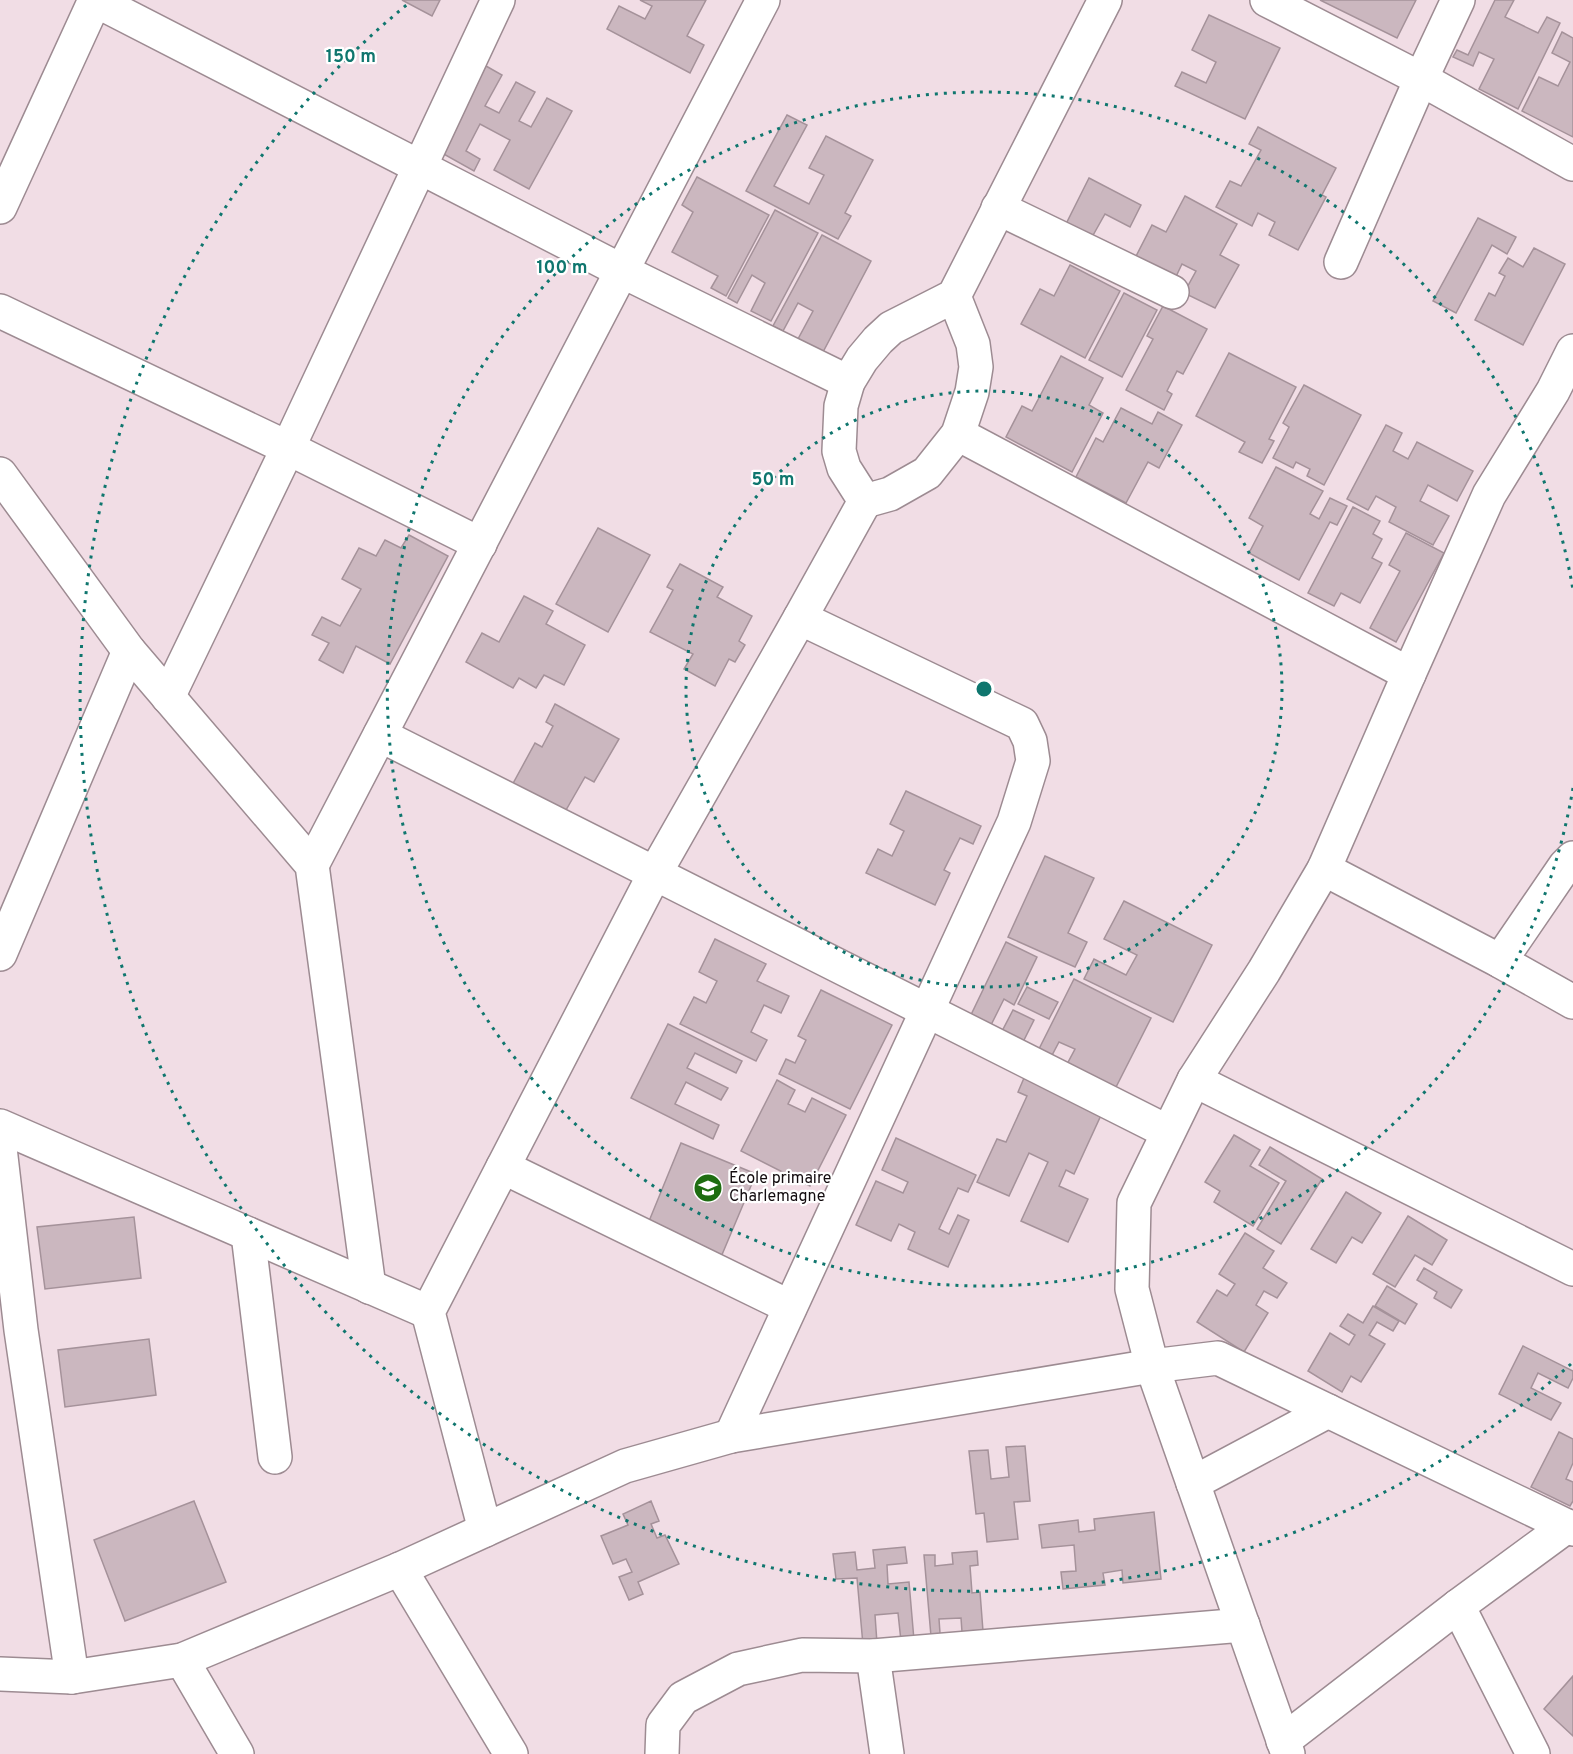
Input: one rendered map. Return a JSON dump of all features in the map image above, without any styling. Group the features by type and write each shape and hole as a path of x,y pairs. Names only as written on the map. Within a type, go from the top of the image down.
{"street":[{"path":"0,207 95,0 622,271 848,382"},
{"path":"168,697 288,448 498,0"},
{"path":"312,865 763,0"},
{"path":"865,501 844,468 838,451 841,406 848,382 862,359 878,339 891,328 954,296 1105,0"},
{"path":"1267,0 1421,79 1573,164"},
{"path":"1341,262 1458,0"},
{"path":"998,208 1172,292"},
{"path":"485,1530 428,1312 655,873 865,501 890,494 927,472 958,434 972,392 976,367 973,344 954,296"},
{"path":"0,311 288,448 480,544"},
{"path":"0,1674 72,1677 182,1660 400,1569 625,1466 731,1436 1152,1366 1218,1358 1570,1527 1458,1606 1286,1747 1152,1366 1132,1289 1134,1203 1194,1080 1264,971 1324,870 1408,674 1490,495 1553,391 1573,351"},
{"path":"958,434 1408,674"},
{"path":"0,474 129,651 312,865 369,1287"},
{"path":"731,1436 1014,822 1033,761 1030,741 1022,724 800,618"},
{"path":"0,954 129,651"},
{"path":"380,735 1168,1132"},
{"path":"1500,961 1565,866 1573,858"},
{"path":"1324,870 1500,961 1573,1002"},
{"path":"1194,1080 1573,1269"},
{"path":"0,1126 428,1312"},
{"path":"0,1148 10,1332 72,1677"},
{"path":"503,1167 790,1307"},
{"path":"248,1234 274,1457"},
{"path":"1193,1483 1328,1411"},
{"path":"400,1569 511,1754"},
{"path":"1458,1606 1533,1754"},
{"path":"662,1754 663,1725 684,1698 738,1669 802,1656 873,1656 1243,1625"},
{"path":"873,1656 887,1754"},
{"path":"182,1660 237,1754"}],"building":[{"path":"402,0 440,0 432,16"},
{"path":"640,0 706,0 687,36 704,45 690,73 607,29 619,6 645,19 652,6"},
{"path":"1320,0 1416,0 1397,38"},
{"path":"1495,0 1514,0 1505,17 1538,33 1547,17 1560,23 1518,109 1479,89 1494,59 1479,52 1473,66 1453,57 1457,50 1468,55"},
{"path":"1209,15 1280,48 1245,119 1175,86 1182,72 1206,83 1216,62 1192,50"},
{"path":"1562,32 1573,38 1573,137 1522,111 1539,77 1558,86 1570,62 1552,53"},
{"path":"486,66 502,75 485,106 499,113 516,82 535,92 519,121 531,127 547,98 572,111 529,189 494,170 510,140 480,124 466,151 480,159 474,171 440,152"},
{"path":"787,115 807,125 774,186 809,204 824,175 809,168 826,136 873,160 845,213 851,216 838,239 746,191"},
{"path":"1258,127 1336,168 1322,195 1326,197 1298,250 1269,235 1275,222 1258,213 1252,226 1216,207 1230,181 1241,186 1261,150 1249,144"},
{"path":"697,177 769,215 726,296 711,288 718,276 672,252 693,212 682,205"},
{"path":"1089,178 1141,205 1130,227 1105,214 1092,237 1066,224"},
{"path":"1185,196 1237,224 1220,255 1239,265 1215,308 1184,293 1196,271 1182,264 1172,285 1132,264 1152,225 1166,232"},
{"path":"775,210 818,233 771,321 751,311 765,283 752,275 737,303 728,298"},
{"path":"1478,218 1516,237 1507,254 1492,245 1456,313 1433,301"},
{"path":"822,235 871,261 823,352 798,339 813,311 798,303 783,331 773,326"},
{"path":"1534,248 1565,264 1523,345 1475,320 1489,293 1495,296 1505,276 1499,273 1508,258 1523,267"},
{"path":"1070,265 1120,291 1085,358 1021,324 1040,289 1054,296"},
{"path":"1124,293 1157,310 1122,377 1089,360"},
{"path":"1163,306 1207,329 1183,374 1177,371 1167,391 1172,394 1164,410 1126,390 1153,339 1147,336"},
{"path":"1229,353 1296,387 1269,439 1274,441 1262,463 1239,452 1245,442 1196,416"},
{"path":"1061,356 1103,378 1089,405 1103,413 1072,472 1006,437 1022,406 1032,411"},
{"path":"1304,385 1361,415 1324,485 1307,476 1310,469 1296,462 1293,468 1273,458 1289,427 1283,423"},
{"path":"1121,408 1152,424 1158,412 1182,425 1159,468 1148,462 1126,503 1076,477 1096,438 1103,442"},
{"path":"1386,425 1402,433 1393,451 1408,459 1417,442 1473,471 1457,501 1428,485 1420,501 1449,516 1433,545 1389,522 1396,507 1376,496 1368,510 1347,499"},
{"path":"1276,467 1323,491 1310,514 1319,519 1330,498 1347,506 1337,525 1330,522 1299,580 1249,553 1263,526 1249,518"},
{"path":"1353,507 1380,521 1373,534 1382,539 1372,558 1382,563 1360,603 1341,593 1334,606 1308,593"},
{"path":"598,528 650,555 608,632 556,604"},
{"path":"1406,533 1444,553 1396,642 1370,628 1400,571 1389,565"},
{"path":"409,535 448,556 390,664 356,646 343,673 319,660 329,643 312,635 322,617 340,626 361,589 342,579 359,548 376,556 385,540 401,548"},
{"path":"680,564 723,587 717,597 752,616 739,641 745,645 735,662 729,659 715,686 684,669 693,654 650,632 673,590 667,587"},
{"path":"524,596 553,611 546,624 585,645 564,685 544,675 536,688 519,678 513,688 466,662 482,633 499,642"},
{"path":"555,704 619,739 594,782 585,777 562,817 510,789 535,743 542,747 553,726 546,722"},
{"path":"906,791 981,826 973,844 960,838 944,870 950,873 935,905 866,873 878,849 892,856 904,831 890,824"},
{"path":"1045,856 1094,878 1068,933 1087,942 1075,967 1008,937"},
{"path":"1124,901 1212,945 1173,1022 1084,979 1094,959 1126,975 1137,955 1104,939"},
{"path":"715,939 766,964 757,981 789,996 781,1013 764,1005 751,1032 767,1040 756,1061 680,1024 694,997 706,1003 717,981 699,972"},
{"path":"1006,942 1037,957 1014,1005 1004,999 988,1031 968,1021"},
{"path":"1074,979 1151,1018 1113,1093 1065,1068 1075,1049 1059,1042 1049,1061 1036,1055"},
{"path":"1027,987 1058,1002 1049,1019 1018,1004"},
{"path":"821,990 892,1025 850,1109 779,1074 786,1059 795,1063 806,1040 798,1036"},
{"path":"1013,1010 1034,1020 1020,1048 999,1037"},
{"path":"668,1024 742,1061 736,1073 695,1053 687,1068 728,1088 721,1100 686,1082 675,1104 719,1125 713,1139 631,1098"},
{"path":"1024,1078 1102,1113 1074,1174 1066,1170 1059,1186 1088,1199 1068,1242 1021,1221 1048,1162 1029,1153 1009,1196 977,1182 997,1139 1006,1142 1027,1096 1018,1092"},
{"path":"777,1080 795,1090 788,1104 805,1112 812,1098 846,1115 810,1186 741,1151"},
{"path":"1234,1135 1260,1150 1250,1166 1279,1183 1253,1226 1214,1202 1220,1191 1205,1182"},
{"path":"896,1138 976,1175 968,1192 958,1188 939,1229 949,1234 958,1215 969,1220 948,1267 908,1249 915,1232 899,1224 891,1241 856,1225 876,1181 903,1193 908,1182 882,1170"},
{"path":"681,1143 756,1174 721,1257 647,1226"},
{"path":"1270,1147 1322,1179 1281,1244 1257,1229 1286,1181 1259,1165"},
{"path":"1346,1192 1381,1213 1362,1243 1352,1237 1336,1263 1311,1249"},
{"path":"1408,1216 1447,1240 1432,1265 1415,1255 1395,1287 1373,1274"},
{"path":"134,1217 141,1278 45,1289 37,1227"},
{"path":"1245,1233 1274,1251 1263,1268 1287,1283 1277,1298 1264,1291 1256,1305 1268,1313 1244,1352 1197,1322 1217,1290 1227,1296 1235,1284 1219,1274"},
{"path":"1424,1268 1462,1290 1451,1308 1434,1298 1437,1292 1417,1280"},
{"path":"1387,1286 1417,1304 1405,1324 1375,1306"},
{"path":"1373,1306 1399,1321 1393,1331 1377,1322 1369,1335 1385,1344 1361,1382 1351,1376 1342,1392 1308,1371 1330,1333 1349,1345 1355,1335 1340,1326 1348,1314 1363,1323"},
{"path":"149,1339 156,1395 65,1407 58,1350"},
{"path":"1523,1346 1573,1371 1573,1378 1568,1388 1538,1373 1531,1388 1561,1403 1551,1420 1499,1394"},
{"path":"1559,1432 1573,1439 1573,1463 1566,1479 1573,1482 1573,1501 1570,1506 1531,1487"},
{"path":"1025,1446 1030,1501 1014,1502 1018,1539 987,1542 984,1513 976,1514 969,1451 988,1450 991,1479 1009,1477 1006,1447"},
{"path":"194,1501 226,1582 125,1621 94,1540"},
{"path":"651,1501 659,1521 651,1524 657,1538 665,1535 679,1564 638,1582 643,1594 629,1600 619,1577 632,1572 626,1559 613,1564 601,1536 628,1525 623,1514"},
{"path":"1154,1512 1161,1579 1123,1583 1122,1570 1103,1573 1105,1585 1063,1589 1061,1572 1076,1571 1074,1545 1042,1548 1039,1525 1078,1520 1079,1532 1095,1530 1094,1519"},
{"path":"905,1547 907,1563 887,1565 888,1584 909,1582 914,1640 901,1641 898,1613 875,1615 877,1643 863,1645 857,1578 836,1579 833,1554 855,1552 857,1570 875,1568 873,1550"},
{"path":"977,1551 978,1565 970,1566 972,1593 980,1592 984,1644 963,1646 961,1618 939,1619 941,1647 932,1648 924,1555 935,1555 935,1566 953,1564 952,1553"},
{"path":"1573,1676 1573,1736 1544,1709"}],"place":[{"name":"École primaire Charlemagne","path":"708,1188"}]}
